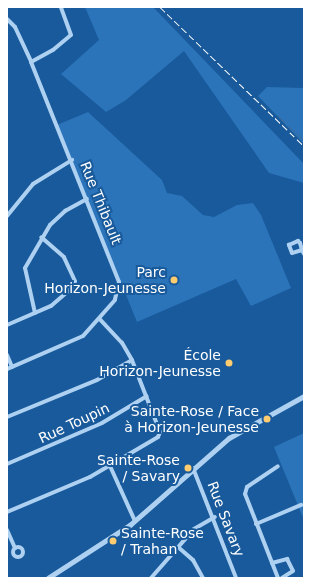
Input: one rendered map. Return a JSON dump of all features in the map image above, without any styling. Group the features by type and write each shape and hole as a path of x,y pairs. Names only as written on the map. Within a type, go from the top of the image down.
{"street":[{"path":"31,62 71,35 61,7"},
{"name":"Rue Thibault","path":"7,19 15,27 31,62 72,160 119,282 115,300 100,320 83,336 68,345 7,369"},
{"path":"7,216 33,184 72,160"},
{"path":"35,313 25,268 41,237 64,211 87,199"},
{"path":"7,325 35,313 63,298 75,281 64,257 41,237"},
{"path":"7,512 110,466 158,437 160,425 132,360 122,343 100,320"},
{"path":"7,355 12,367"},
{"path":"7,418 97,380 132,360"},
{"name":"Rue Toupin","path":"7,464 102,423 147,396"},
{"path":"48,578 135,521 193,468 238,431 304,396"},
{"path":"110,466 135,521"},
{"path":"278,466 245,490 256,524 278,578"},
{"name":"Rue Savary","path":"193,468 215,517 236,578"},
{"path":"256,524 301,505"},
{"path":"151,578 194,529 215,517"},
{"path":"7,530 15,548"},
{"path":"178,547 193,560 202,578"},
{"path":"272,563 287,559 293,571 282,578"}],"shaded area":[{"path":"85,7 153,7 304,164 304,183 269,173 184,51 126,100 106,112 61,74 99,40"},
{"path":"267,87 304,88 304,144 258,96"},
{"path":"88,112 162,180 167,193 182,196 203,215 214,217 237,205 253,203 261,215 291,288 251,306 236,279 137,322 57,125"},
{"path":"304,433 304,520 274,447"}],"waterway":[{"path":"277,115 285,123"},
{"path":"288,126 304,141"}],"railway":[{"path":"160,7 304,146"}],"place":[{"name":"Parc Horizon-Jeunesse","path":"174,280"},
{"name":"École Horizon-Jeunesse","path":"229,363"},
{"name":"Sainte-Rose / Face à Horizon-Jeunesse","path":"267,419"},
{"name":"Sainte-Rose / Savary","path":"188,468"},
{"name":"Sainte-Rose / Trahan","path":"113,541"}]}
